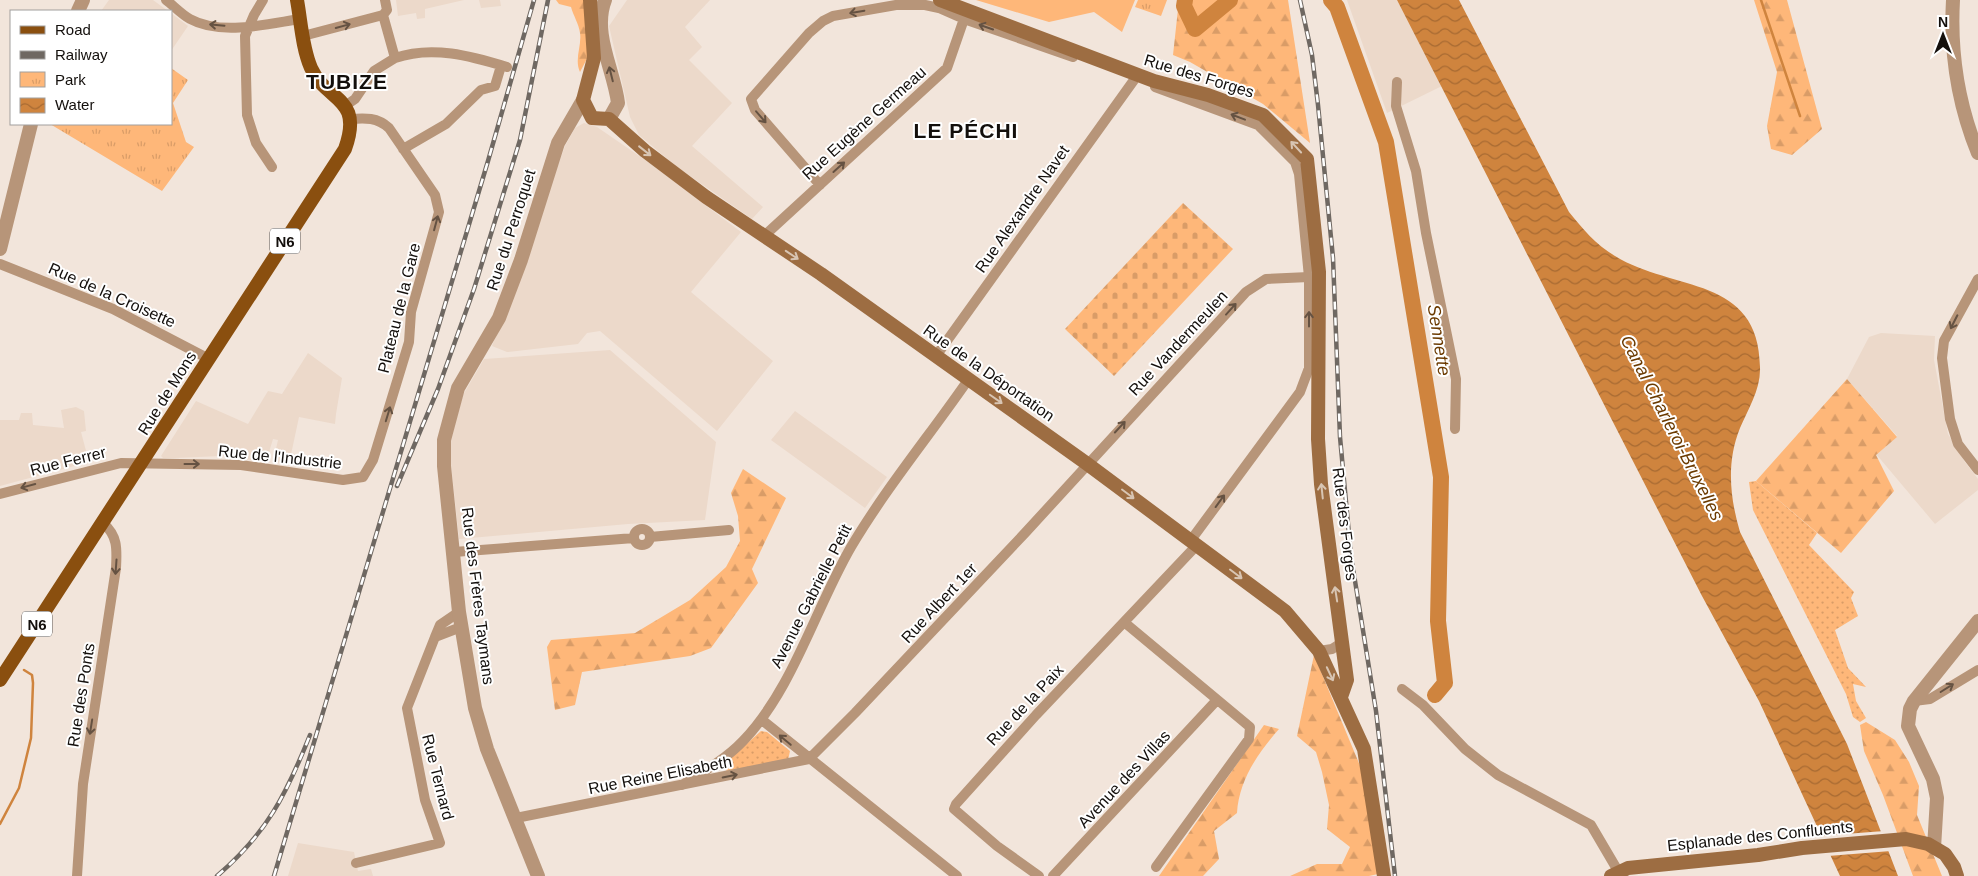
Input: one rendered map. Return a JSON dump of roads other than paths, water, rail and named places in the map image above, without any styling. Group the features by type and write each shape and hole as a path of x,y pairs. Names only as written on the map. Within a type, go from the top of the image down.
{"main road":[{"path":"297,0 303,36 312,69 347,113"},
{"path":"590,0 594,58 583,100 592,118 609,119"},
{"name":"Rue des Forges","path":"937,3 1154,81 1208,95 1264,115 1307,159 1319,272 1318,439 1321,484 1347,680 1341,697"},
{"name":"Rue de Mons","path":"0,680 144,462 345,149 349,138 347,113"},
{"name":"Rue de la Déportation","path":"609,119 645,151 1086,463 1285,611 1319,651 1364,749 1384,876"},
{"name":"Esplanade des Confluents","path":"1616,874 1628,868 1758,855 1802,848 1906,839 1922,842 1934,848"},
{"path":"1934,848 1945,854 1954,867 1957,876"}],"street":[{"path":"166,0 190,19 204,24 247,28 300,19"},
{"path":"263,0 247,28 245,36 247,120 256,143 272,168"},
{"path":"303,36 383,15 387,10 385,0"},
{"path":"605,0 600,17 602,35 618,103 609,119"},
{"path":"1953,0 1952,51 1970,132 1978,153"},
{"name":"Rue des Forges","path":"820,185 755,110 752,104 754,94 823,21 833,16 896,5 937,3 964,19 1258,125 1295,162 1299,174 1309,277 1309,368 1300,392 1194,542"},
{"path":"383,15 395,58"},
{"name":"Rue Eugène Germeau","path":"764,236 947,68 964,19"},
{"path":"347,113 374,70 395,58 414,53 453,53 505,67 495,86 481,90 446,124 403,149"},
{"name":"Rue Alexandre Navet","path":"936,356 1134,80"},
{"path":"1396,82 1396,106 1416,171 1426,233 1456,379 1455,429"},
{"name":"Rue du Perroquet","path":"481,347 499,318 521,260 558,143 583,100"},
{"name":"Plateau de la Gare","path":"347,113 382,121 435,195 439,212 410,312 409,342 373,460"},
{"path":"570,123 579,118 592,118"},
{"path":"0,248 31,125"},
{"name":"Rue de la Croisette","path":"0,264 113,309 209,359"},
{"name":"Rue Vandermeulen","path":"1086,463 1246,292 1266,279 1309,277"},
{"path":"1978,279 1944,341 1942,358 1950,419 1958,444 1978,470"},
{"name":"Rue des Frères Taymans","path":"481,347 458,388 444,440 444,466 459,612 480,728 538,876"},
{"path":"1309,368 1319,383"},
{"name":"Avenue Gabrielle Petit","path":"682,785 716,764 742,742 762,720 777,696 852,546 898,477 968,380"},
{"name":"Rue de l'Industrie","path":"144,462 154,464 241,465 342,480 362,477 373,460"},
{"name":"Rue Ferrer","path":"0,494 121,463 144,462"},
{"name":"Rue Albert 1er","path":"809,759 855,713 1004,554 1086,463"},
{"name":"Rue des Ponts","path":"77,876 83,784 116,568 117,542 111,529 103,523"},
{"path":"454,552 634,538 635,532 640,529 646,529 650,537 729,530"},
{"name":"Rue de la Paix","path":"1039,876 998,846 954,809 956,804 1036,715 1124,622 1194,542"},
{"name":"Rue Ternard","path":"356,863 440,843 426,800 407,708 440,625 459,612"},
{"path":"1124,622 1250,728 1249,739 1156,867"},
{"path":"1934,848 1937,798 1933,779 1908,726 1908,718 1914,701 1978,622"},
{"path":"435,636 461,627"},
{"path":"1319,651 1332,649 1343,642"},
{"path":"1914,701 1930,699 1978,670"},
{"path":"1402,689 1424,705 1466,749 1498,775 1591,825 1616,874"},
{"name":"Avenue des Villas","path":"1053,876 1216,701"},
{"path":"762,720 957,876"},
{"name":"Rue Reine Elisabeth","path":"516,818 809,759"}],"water":[{"name":"Canal Charleroi-Bruxelles","path":"1397,0 1459,0 1569,212 1584,230 1608,252 1638,267 1709,290 1729,301 1745,316 1756,337 1760,375 1756,391 1740,428 1731,467 1732,493 1740,532 1847,744 1898,876 1840,876 1759,701 1702,596"}],"waterway":[{"name":"Sennette","path":"1185,0 1184,6 1195,29 1230,0"},
{"name":"Sennette","path":"1331,0 1337,7 1386,142 1441,477 1438,621 1445,683 1435,695"},
{"path":"1761,0 1800,116"},
{"path":"0,824 19,788 31,738 33,683 32,675 24,670"}],"railway":[{"path":"274,876 488,161 534,0"},
{"path":"397,486 438,389 474,289 520,140 548,0"},
{"path":"1300,0 1312,55 1333,258 1340,437 1351,556 1376,711 1395,876"},
{"path":"217,876 249,844 273,812 283,795 310,735"}],"district":[{"name":"TUBIZE","path":"347,81"},
{"name":"LE PÉCHI","path":"966,130"}]}
